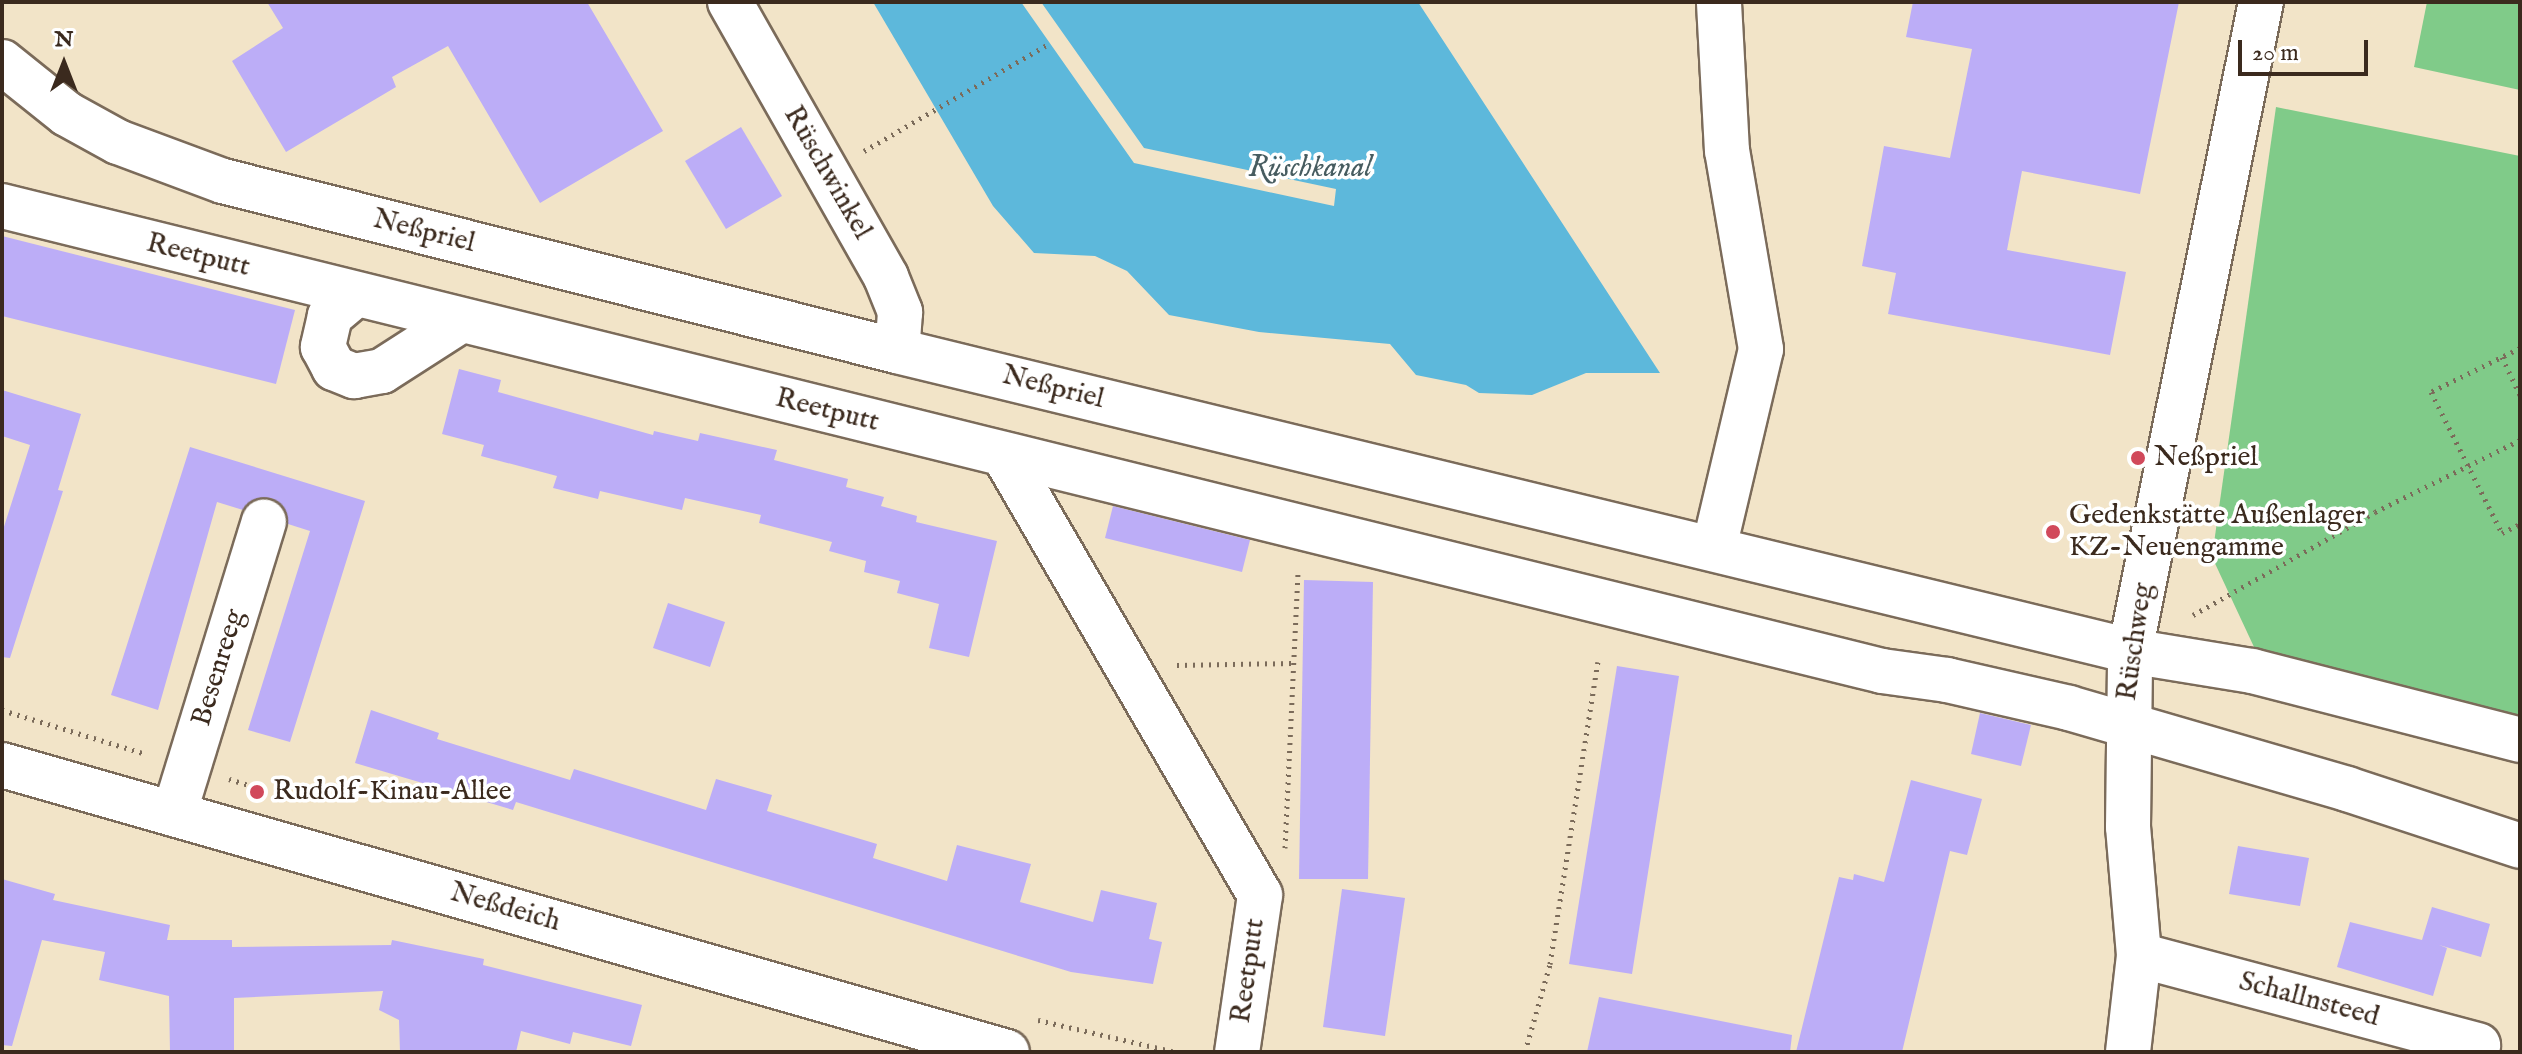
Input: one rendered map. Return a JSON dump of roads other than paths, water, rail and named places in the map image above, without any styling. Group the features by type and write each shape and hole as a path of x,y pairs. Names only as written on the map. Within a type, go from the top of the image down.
{"street":[{"name":"Rüschwinkel","path":"730,2 886,277 900,312 897,351"},
{"path":"1714,548 1761,349 1727,151 1719,2"},
{"name":"Rüschweg","path":"2128,1052 2139,955 2128,827 2130,651 2261,2"},
{"name":"Neßpriel","path":"12,85 118,142 223,181 897,351 2130,651 2252,671 2520,740"},
{"name":"Reetputt","path":"2,206 1004,455 1260,895 1237,1052"},
{"path":"355,295 330,316 323,347 334,368 354,376 382,371 460,321"},
{"path":"1004,455 1882,671 1947,680 2069,708 2127,728 2347,789 2520,846"},
{"name":"Besenreeg","path":"174,814 264,522"},
{"name":"Neßdeich","path":"2,765 1007,1052"},
{"name":"Schallnsteed","path":"2139,955 2478,1045"}],"water":[{"name":"Rüschkanal","path":"873,2 1418,2 1660,373 1586,373 1532,395 1479,393 1466,385 1416,375 1390,344 1259,332 1169,315 1127,271 1095,256 1034,253 993,206"}],"place":[{"name":"Neßpriel","path":"2138,458"},
{"name":"Gedenkstätte Außenlager KZ-Neuengamme","path":"2053,532"},
{"name":"Rudolf-Kinau-Allee","path":"257,792"}]}
